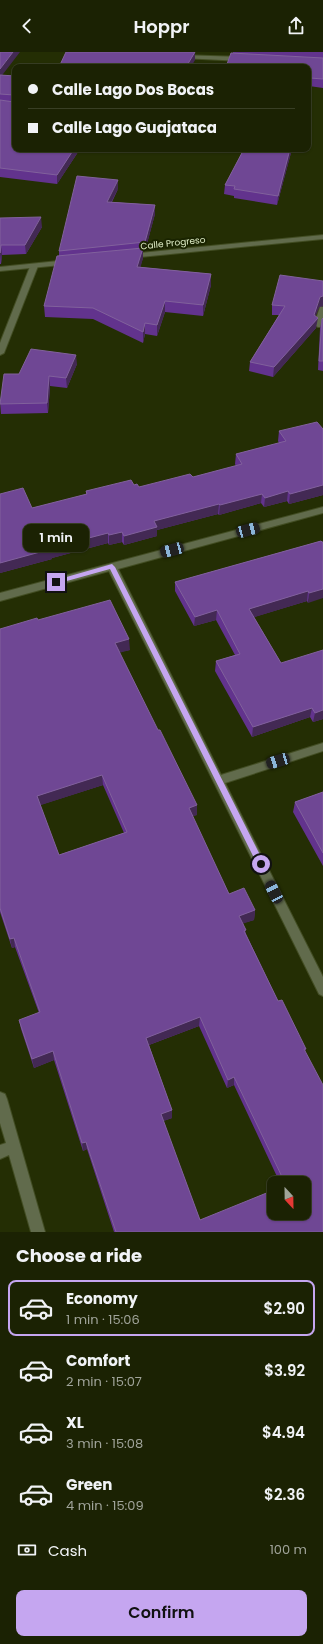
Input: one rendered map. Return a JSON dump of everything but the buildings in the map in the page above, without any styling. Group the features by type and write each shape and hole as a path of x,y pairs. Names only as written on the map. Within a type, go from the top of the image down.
{"street":[{"path":"176,55 253,59"},
{"name":"Calle Progreso","path":"120,257 323,237"},
{"path":"0,269 73,262"},
{"path":"0,353 34,266"},
{"path":"318,325 323,309"},
{"path":"0,597 323,510"},
{"path":"112,567 323,990"},
{"path":"219,780 323,747"},
{"path":"0,1099 38,1232"},
{"path":"0,1152 14,1146"}],"route":[{"path":"56,582 112,567 261,864"}]}
